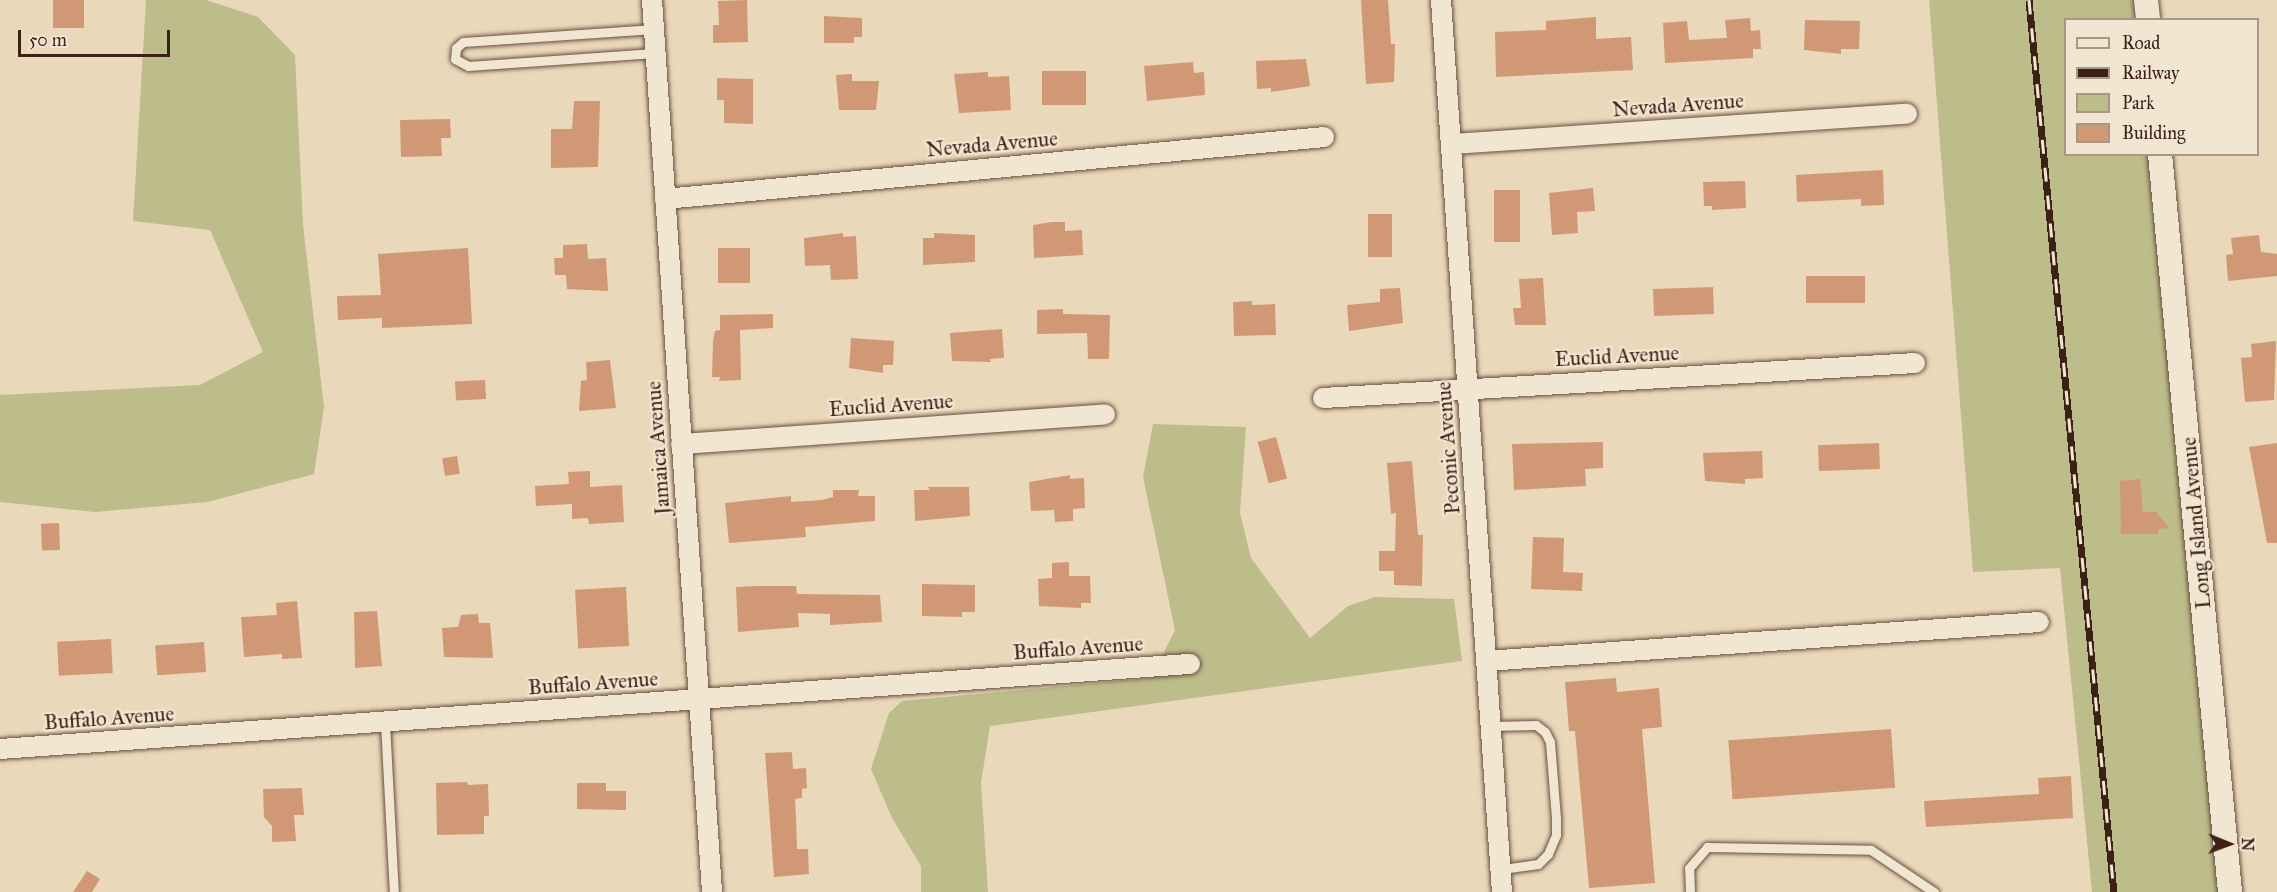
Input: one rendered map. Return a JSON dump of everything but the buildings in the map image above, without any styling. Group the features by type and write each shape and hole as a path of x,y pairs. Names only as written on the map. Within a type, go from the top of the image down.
{"street":[{"name":"Jamaica Avenue","path":"652,0 712,892"},
{"name":"Peconic Avenue","path":"1441,0 1502,892"},
{"path":"2146,0 2148,18"},
{"name":"Nevada Avenue","path":"1451,144 1907,114"},
{"name":"Nevada Avenue","path":"665,199 1324,137"},
{"name":"Long Island Avenue","path":"2160,156 2230,892"},
{"name":"Euclid Avenue","path":"1323,398 1915,363"},
{"name":"Euclid Avenue","path":"681,444 1105,414"},
{"path":"1486,661 2039,622"},
{"name":"Buffalo Avenue","path":"0,749 1190,664"}],"lane":[{"path":"654,29 463,42 456,48 455,59 468,66 655,53"},
{"path":"385,723 394,892"},
{"path":"1491,726 1536,725 1545,732 1550,742 1556,818 1556,835 1548,855 1538,864 1501,868"},
{"path":"1690,892 1689,868 1707,847 1871,850 1934,892"}],"green space":[{"path":"146,0 206,0 258,17 295,55 303,225 324,407 314,474 207,502 95,512 0,502 0,395 200,385 263,352 210,230 133,221"},
{"path":"1929,0 2146,0 2147,18 2064,18 2064,156 2160,156 2230,892 2092,892 2060,568 1973,572"},
{"path":"1153,424 1246,427 1240,513 1251,558 1310,638 1348,606 1375,597 1454,599 1462,661 990,726 981,783 988,892 921,892 921,866 892,818 871,769 889,713 902,701 1151,678 1175,630 1143,477"}],"railway":[{"path":"2029,0 2114,892"}]}
